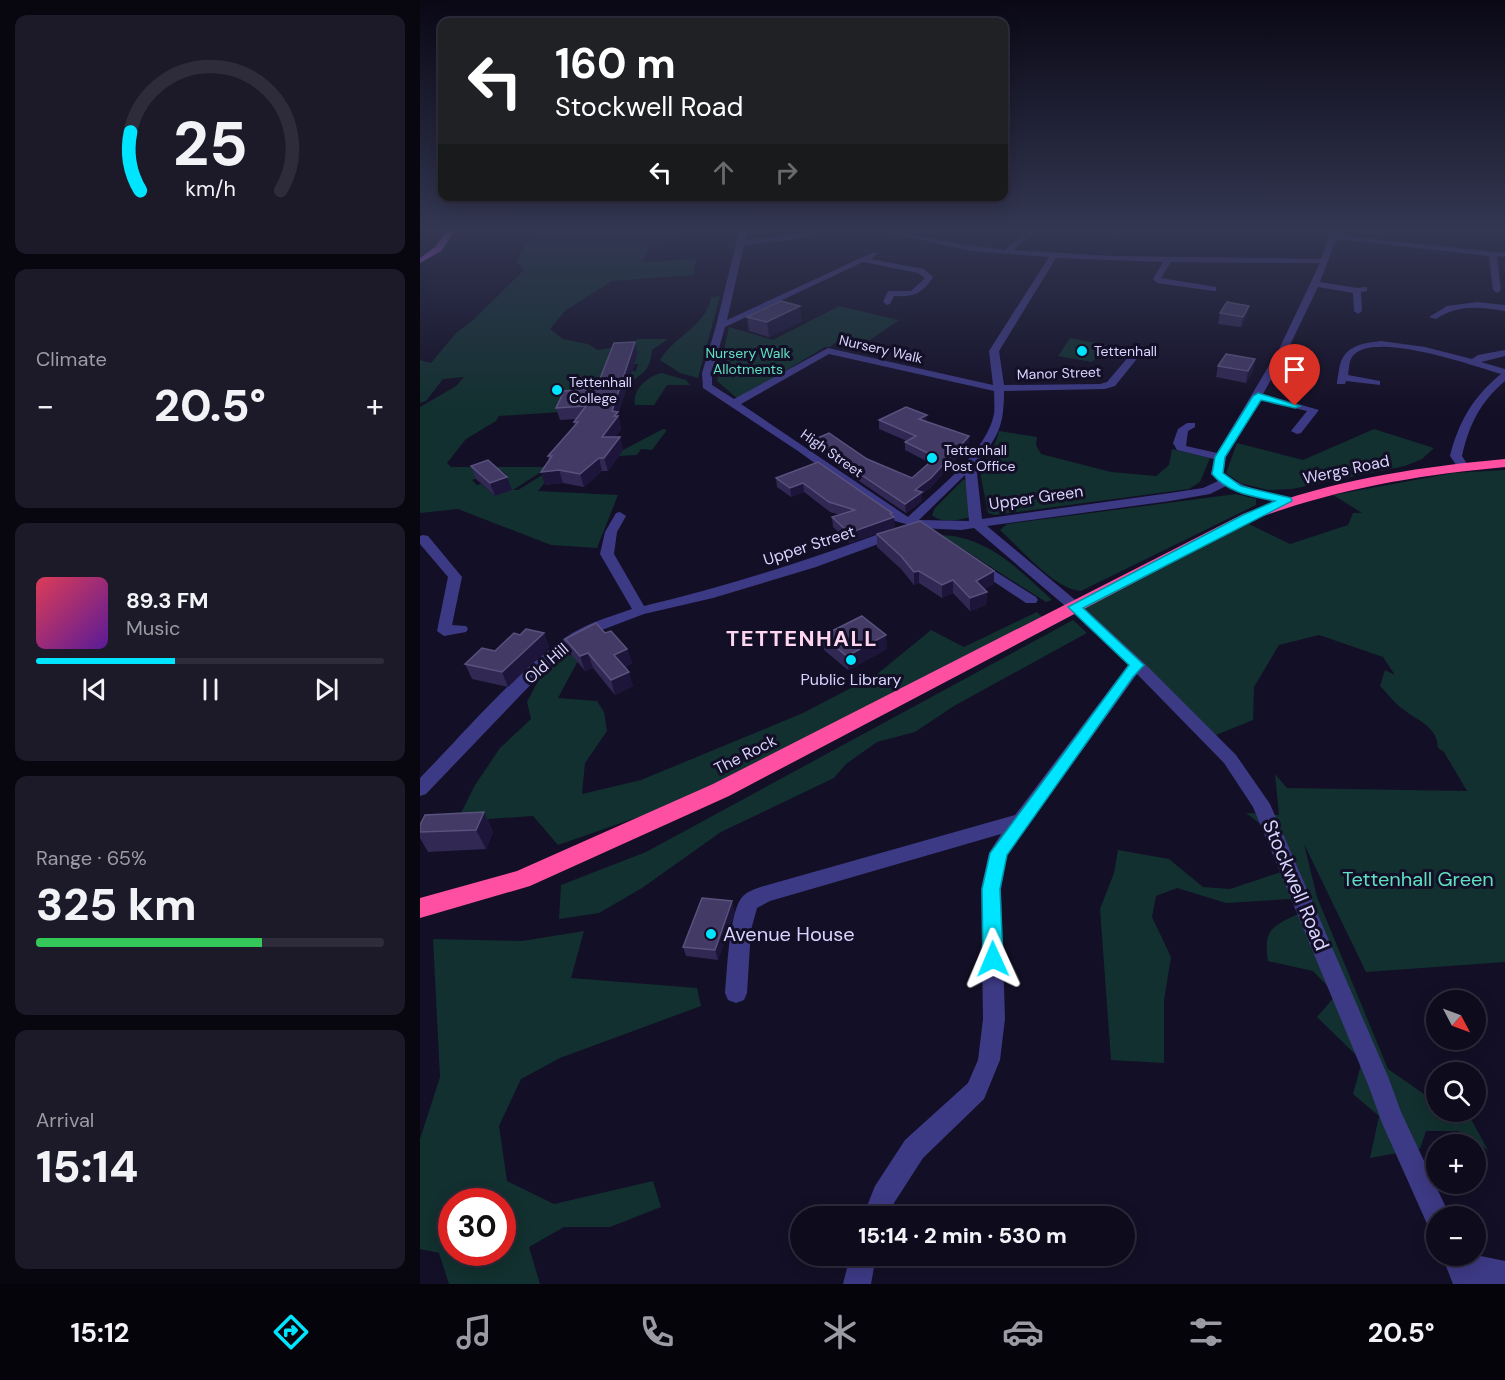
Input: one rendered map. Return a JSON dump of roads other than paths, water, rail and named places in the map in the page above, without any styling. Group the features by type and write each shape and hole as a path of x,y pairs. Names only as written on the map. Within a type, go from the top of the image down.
{"highway":[{"name":"Wergs Road","path":"1075,607 1248,517 1287,501 1365,481 1505,463"},
{"name":"The Rock","path":"420,908 522,879 628,833 740,780 1075,607"}],"street":[{"path":"721,326 729,291"},
{"path":"721,326 798,291"},
{"path":"887,302 891,293 916,294 919,291"},
{"path":"936,538 915,523 990,439 999,415 999,389 994,351 1032,291"},
{"path":"1287,501 1237,489 1217,474 1220,457 1258,396 1304,312 1312,291"},
{"path":"1360,291 1362,309"},
{"path":"1433,313 1452,305 1463,304 1505,308"},
{"name":"High Street","path":"721,326 707,373 707,386 711,391 802,449 899,518 915,523 949,526 976,524"},
{"path":"1376,384 1342,380 1342,366 1362,341 1409,346 1505,372"},
{"name":"Manor Street","path":"999,389 1111,384 1140,350"},
{"name":"Nursery Walk","path":"732,404 828,351 999,389"},
{"path":"1473,363 1481,357 1505,353"},
{"path":"1463,467 1456,456 1467,420 1482,395 1505,376"},
{"path":"1258,396 1314,410 1297,431"},
{"path":"1191,425 1183,429 1179,443 1181,447 1220,457"},
{"path":"970,464 976,524"},
{"name":"Upper Green","path":"976,524 1177,496 1206,491 1226,483"},
{"path":"620,516 611,532 607,554 640,611"},
{"name":"Upper Street","path":"708,594 811,564 915,523"},
{"name":"Upper Green","path":"976,524 1075,607"},
{"path":"423,539 455,577 444,631 461,629"},
{"path":"420,558 435,554"},
{"path":"966,557 1031,600"},
{"name":"Old Hill","path":"420,789 549,658 589,630 640,611 708,594"},
{"name":"Stockwell Road","path":"1075,607 1137,665 1230,759 1261,804 1376,1076 1390,1115 1432,1206"},
{"path":"880,1206 884,1195 914,1149 976,1091 989,1060 994,1019 991,889 998,853 1128,673 1137,665"},
{"path":"736,993 741,930 749,903 764,894 1021,821"},
{"path":"857,1284 860,1266"},
{"path":"1461,1268 1505,1274"}],"place":[{"name":"Tettenhall","path":"1082,351"},
{"name":"Tettenhall College","path":"557,390"},
{"name":"Tettenhall Post Office","path":"932,458"},
{"name":"Public Library","path":"851,660"},
{"name":"Avenue House","path":"711,934"}],"district":[{"name":"TETTENHALL","path":"802,638"}],"park label":[{"name":"Nursery Walk Allotments","path":"748,362"},
{"name":"Tettenhall Green","path":"1418,879"}]}
